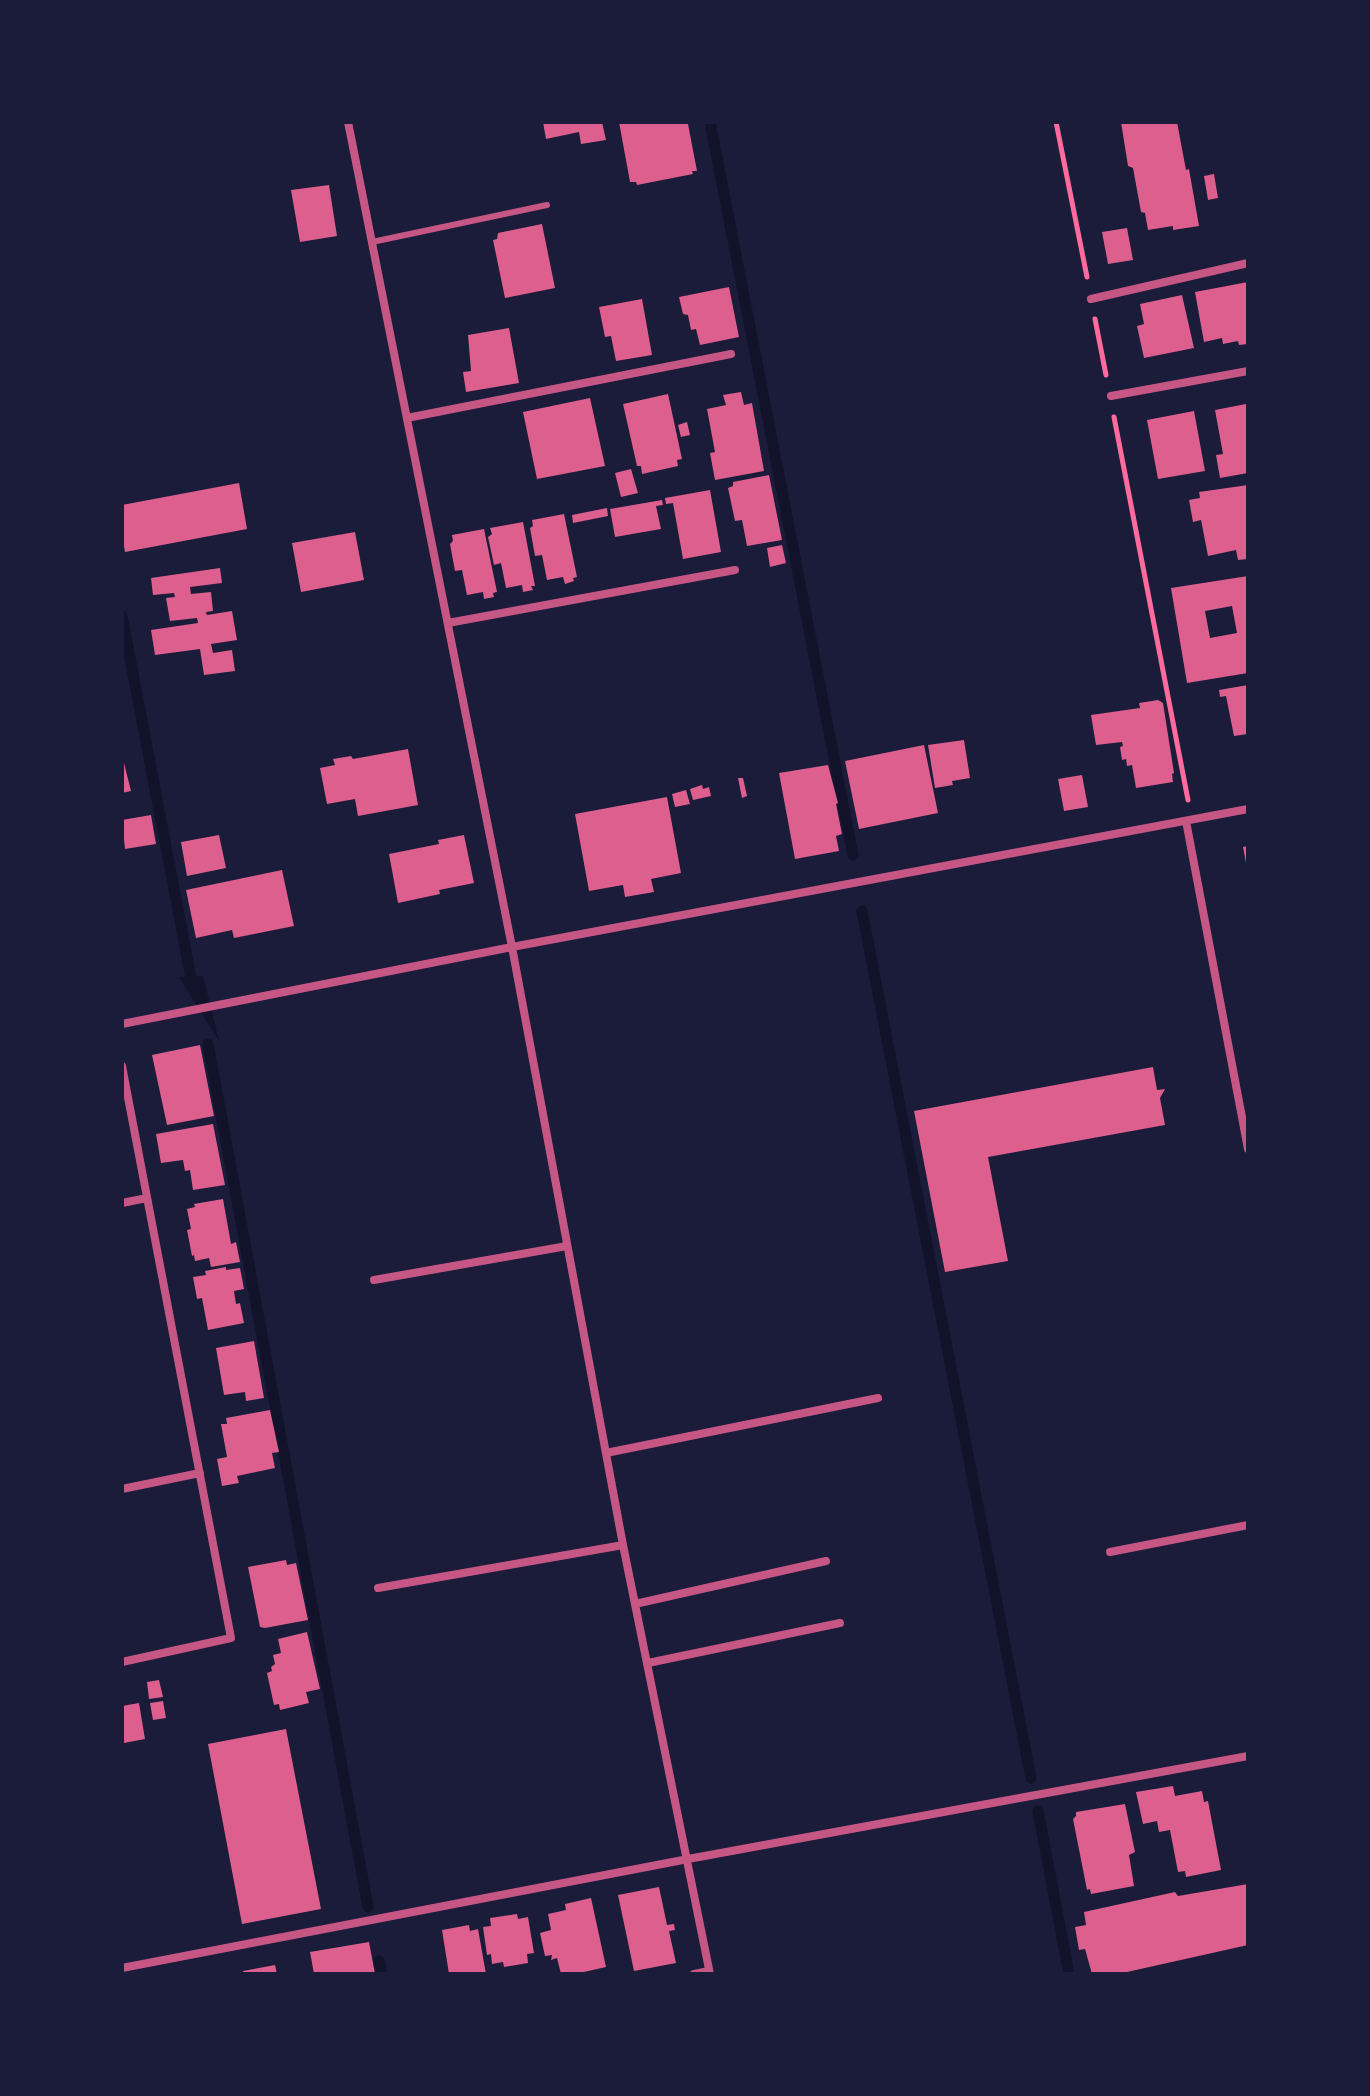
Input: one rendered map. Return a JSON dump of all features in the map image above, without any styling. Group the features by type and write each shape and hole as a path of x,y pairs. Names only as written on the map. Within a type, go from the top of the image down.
{"street":[{"path":"348,122 512,947 623,1545 710,1972 694,1974"},
{"path":"1091,299 1248,263"},
{"path":"407,418 731,354"},
{"path":"1111,396 1248,371"},
{"path":"448,623 735,570"},
{"path":"122,1024 512,947 1248,809"},
{"path":"1189,821 1248,1149"},
{"path":"122,1066 231,1638 122,1662"},
{"path":"122,1203 147,1198"},
{"path":"374,1280 567,1246"},
{"path":"606,1453 878,1398"},
{"path":"122,1489 200,1473"},
{"path":"1110,1552 1248,1525"},
{"path":"378,1588 623,1545"},
{"path":"635,1604 826,1561"},
{"path":"648,1663 840,1623"},
{"path":"122,1968 1248,1756"}],"lane":[{"path":"372,242 547,205"}],"path":[{"path":"1056,122 1111,396 1189,821"}],"shaded area":[{"path":"203,976 219,1041 179,977"}],"building":[{"path":"543,122 602,122 606,140 581,144 579,132 546,139"},
{"path":"619,122 688,124 697,171 637,185 630,182"},
{"path":"1121,122 1177,122 1199,226 1148,230 1145,213 1141,212 1133,168 1128,166"},
{"path":"1214,174 1218,198 1208,200 1204,176"},
{"path":"329,185 337,236 300,242 291,190"},
{"path":"542,224 555,288 505,298 493,240 497,239 498,233"},
{"path":"1127,228 1133,260 1108,264 1102,232"},
{"path":"1248,282 1248,344 1239,345 1238,341 1223,344 1222,338 1204,342 1195,292"},
{"path":"729,287 739,337 700,345 696,329 691,330 688,315 683,314 679,297"},
{"path":"1182,295 1194,348 1144,358 1137,326 1144,324 1140,304"},
{"path":"642,299 652,355 616,361 611,336 605,337 599,307"},
{"path":"509,328 519,383 466,392 463,372 471,371 468,335"},
{"path":"741,392 744,405 752,403 764,471 715,480 710,453 715,452 707,409 726,405 723,395"},
{"path":"668,394 682,459 677,460 678,466 642,474 641,466 637,466 623,404"},
{"path":"590,398 605,466 537,479 523,412"},
{"path":"1246,404 1248,473 1220,478 1216,455 1223,454 1215,410"},
{"path":"1194,411 1205,471 1158,479 1147,420"},
{"path":"687,422 690,435 681,437 678,425"},
{"path":"631,469 638,493 621,497 615,473"},
{"path":"769,475 782,540 747,546 742,520 735,521 728,488 733,486 733,482"},
{"path":"239,483 247,529 125,552 122,505"},
{"path":"1248,485 1248,559 1238,560 1236,550 1208,556 1201,520 1193,522 1189,500 1200,498 1199,492"},
{"path":"710,490 721,552 683,559 673,503 666,504 665,498"},
{"path":"662,500 663,505 656,506 661,529 615,537 610,509"},
{"path":"607,508 608,516 573,523 572,515"},
{"path":"564,514 577,577 565,584 563,577 547,580 542,555 535,556 530,528 533,526 532,520"},
{"path":"523,522 535,586 531,586 533,590 523,592 522,585 506,588 501,563 494,565 488,537 492,534 490,528"},
{"path":"484,529 497,592 493,593 494,597 484,599 483,592 467,595 462,570 455,571 450,544 452,535"},
{"path":"355,532 364,580 301,592 292,543"},
{"path":"782,545 786,563 770,567 767,548"},
{"path":"220,568 222,583 190,587 191,594 211,592 213,611 206,612 207,615 232,611 237,640 211,644 213,653 232,650 235,671 204,675 200,649 155,655 151,630 198,623 197,618 170,621 166,598 175,597 174,593 153,595 151,578"},
{"path":"1248,576 1248,673 1187,683 1171,588","holes":["1232,606 1237,633 1210,638 1205,611"]},
{"path":"1248,685 1248,734 1234,736 1226,696 1220,697 1219,690"},
{"path":"1158,700 1163,703 1173,782 1136,788 1132,765 1127,766 1126,759 1122,760 1122,742 1096,745 1091,715 1140,708 1139,703"},
{"path":"964,740 970,778 935,788 928,745"},
{"path":"924,745 938,813 859,829 845,761"},
{"path":"408,749 418,805 358,816 355,799 327,804 320,768 335,765 333,759 351,756 353,759"},
{"path":"122,755 131,791 122,793"},
{"path":"828,765 842,834 836,836 839,851 795,859 779,773"},
{"path":"1082,775 1088,807 1064,811 1058,779"},
{"path":"738,778 743,778 747,796 742,798"},
{"path":"702,785 703,789 709,787 711,796 693,800 690,789"},
{"path":"686,790 690,804 675,807 672,794"},
{"path":"667,797 681,873 651,879 654,892 625,897 623,885 589,891 575,814"},
{"path":"151,815 156,844 125,849 122,820"},
{"path":"219,835 226,868 187,876 181,842"},
{"path":"464,835 474,883 398,903 389,854 439,844 438,840"},
{"path":"1248,846 1248,868 1247,868 1243,847"},
{"path":"282,870 294,926 234,938 232,930 196,938 186,890"},
{"path":"200,1045 214,1116 167,1125 152,1055"},
{"path":"1153,1067 1157,1090 1165,1089 1160,1098 1165,1125 988,1157 1008,1261 945,1272 914,1111"},
{"path":"213,1124 225,1185 193,1190 190,1170 185,1171 183,1160 161,1163 156,1134"},
{"path":"223,1199 231,1244 236,1242 240,1262 211,1267 209,1258 195,1261 192,1256 187,1209 195,1207 194,1204"},
{"path":"226,1267 226,1270 240,1268 244,1289 234,1291 244,1323 208,1330 202,1298 197,1299 193,1277"},
{"path":"254,1341 264,1398 246,1401 245,1392 224,1395 216,1348"},
{"path":"270,1410 279,1452 272,1453 275,1468 237,1476 239,1483 222,1486 217,1459 227,1457 221,1424 227,1424 226,1418"},
{"path":"286,1560 287,1565 296,1563 308,1620 260,1627 248,1567"},
{"path":"307,1632 320,1689 306,1692 309,1703 280,1710 279,1704 274,1705 267,1673 272,1671 271,1667 275,1664 273,1655 281,1653 278,1639"},
{"path":"159,1680 163,1697 149,1699 147,1682"},
{"path":"163,1701 166,1718 153,1720 150,1703"},
{"path":"139,1703 145,1739 124,1743 122,1706"},
{"path":"286,1729 321,1909 242,1924 208,1744"},
{"path":"1173,1786 1175,1796 1202,1791 1204,1802 1208,1801 1221,1870 1186,1877 1185,1871 1178,1872 1170,1830 1159,1832 1157,1821 1143,1824 1136,1792"},
{"path":"1125,1804 1135,1852 1129,1855 1134,1886 1091,1894 1090,1889 1087,1890 1073,1819 1076,1812"},
{"path":"1248,1884 1248,1945 1118,1974 1092,1974 1085,1949 1079,1950 1075,1927 1086,1925 1084,1912 1175,1892 1178,1896"},
{"path":"659,1887 667,1925 674,1924 675,1930 669,1931 676,1963 634,1971 618,1895"},
{"path":"591,1898 606,1967 561,1974 557,1958 551,1960 552,1955 545,1956 540,1933 551,1930 548,1914 566,1910 565,1904"},
{"path":"517,1914 518,1919 528,1917 534,1953 527,1954 528,1963 504,1967 503,1962 492,1964 491,1954 487,1955 483,1927 491,1926 490,1918"},
{"path":"469,1925 470,1931 478,1929 486,1974 449,1974 442,1930"},
{"path":"369,1942 375,1974 314,1974 310,1952"},
{"path":"275,1965 277,1974 243,1974 243,1971"}],"waterway":[{"path":"710,122 853,855"},
{"path":"122,616 191,978"},
{"path":"862,911 1031,1778"},
{"path":"208,1044 368,1907"},
{"path":"1038,1811 1069,1974"},
{"path":"379,1961 382,1974"}]}
